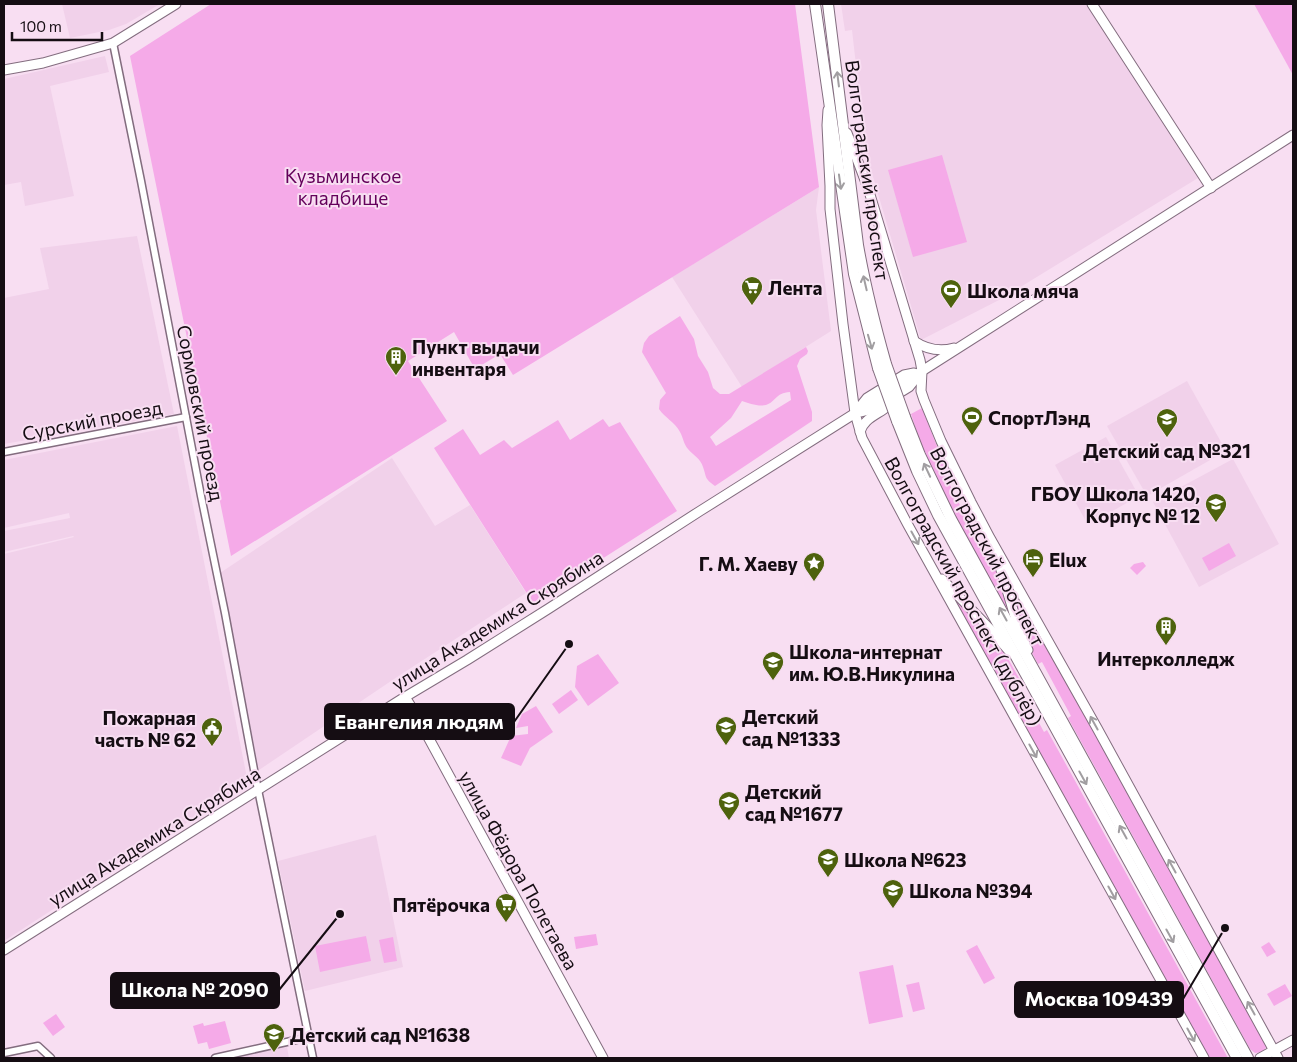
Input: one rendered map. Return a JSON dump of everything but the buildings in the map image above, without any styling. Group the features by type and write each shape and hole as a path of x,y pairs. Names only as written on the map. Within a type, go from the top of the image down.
{"main road":[{"path":"4,70 42,63 113,43 176,4"},
{"name":"Волгоградский проспект","path":"815,4 854,274 882,366 901,419 908,450 938,515 1237,1058"},
{"name":"Волгоградский проспект","path":"828,4 860,253 882,366"},
{"path":"1092,4 1211,188"},
{"name":"Волгоградский проспект (дублёр)","path":"829,99 826,126 830,209 855,413 862,438 899,509 1204,1058"},
{"path":"844,127 868,188 922,371 921,391 941,441 990,538 1276,1054"},
{"name":"улица Академика Скрябина","path":"4,950 405,697 467,660 855,413 867,398 904,376 922,371 1293,135"},
{"path":"914,341 936,350 949,350 959,347"},
{"name":"улица Академика Скрябина","path":"855,413 873,409 902,392 909,387 922,371"},
{"path":"860,432 866,420 909,393 921,391"},
{"name":"Волгоградский проспект","path":"901,419 951,519 1248,1058"},
{"path":"990,538 1019,630 1044,687"},
{"path":"933,570 999,639 1026,674"},
{"name":"улица Фёдора Полетаева","path":"405,697 420,721 603,1058"},
{"path":"1260,1058 1276,1054 1293,1040"}],"street":[{"name":"Сормовский проезд","path":"113,43 313,1058"},
{"name":"Сурский проезд","path":"4,452 186,417"},
{"path":"215,1058 308,1037"},
{"path":"4,1054 38,1046 52,1058"}],"shaded area":[{"path":"62,4 160,4 126,24 109,30 70,38"},
{"path":"841,4 1086,4 1198,178 1001,299 921,340 866,153 852,30 845,31"},
{"path":"105,56 109,72 50,86 74,196 25,206 21,182 4,185 4,79"},
{"path":"819,187 816,210 831,331 742,387 672,277"},
{"path":"137,236 174,414 4,444 4,298 49,289 40,248"},
{"name":"Детский сад №321","path":"1187,381 1226,451 1147,496 1107,426"},
{"path":"177,426 248,783 4,941 4,554 74,537 4,552 4,531 70,518 69,513 4,528 4,460"},
{"path":"1106,437 1139,496 1088,525 1055,465"},
{"path":"392,458 435,526 470,505 526,593 259,770 220,573"},
{"name":"ГБОУ Школа 1420, Корпус № 12","path":"1233,459 1279,544 1199,587 1153,502"},
{"path":"376,835 403,967 305,991 278,861"},
{"name":"Детский сад №1638","path":"287,1047 289,1058 233,1058"}],"green space":[{"name":"Кузьминское кладбище","path":"211,4 795,4 819,187 513,375 500,354 475,369 454,332 408,361 447,421 231,556 130,56"},
{"path":"1254,4 1293,4 1293,75"},
{"path":"942,155 967,242 913,257 888,170"},
{"path":"680,316 694,339 698,356 708,372 713,388 720,394 729,394 806,347 807,354 800,359 797,366 812,412 812,421 715,486 706,478 701,462 687,447 678,429 659,409 660,400 666,393 642,352 644,343 649,336","holes":["790,392 791,400 716,446 710,437 731,418 742,401 766,405 781,394"]},
{"path":"922,408 949,477 950,485 991,568 999,573 1015,626 945,498 923,450 911,414"},
{"path":"603,419 609,427 620,422 677,511 533,603 434,448 463,429 480,455 504,440 512,448 558,420 570,440"},
{"path":"1229,543 1236,556 1209,571 1202,558"},
{"path":"1143,562 1146,566 1137,575 1130,568 1134,564"},
{"path":"1005,569 1267,1045 1262,1051 1255,1053 1250,1049 1068,718 1071,716 1042,662 1038,664 1024,637"},
{"path":"955,597 1000,644 1020,680 1010,686 1031,724 1038,721 1044,732 1047,730 1228,1058 1206,1058 953,600"},
{"path":"598,654 619,683 588,706 575,687 577,666"},
{"path":"571,690 578,700 559,714 552,704"},
{"path":"536,706 553,732 530,748 521,766 501,758 511,736 528,734 528,726 516,728 522,714"},
{"path":"596,934 598,945 576,949 574,937"},
{"path":"366,936 371,961 320,972 315,946"},
{"path":"393,937 397,961 384,963 379,940"},
{"path":"1269,942 1276,952 1267,957 1261,947"},
{"path":"977,945 995,978 984,984 966,951"},
{"path":"893,965 903,1017 869,1024 859,972"},
{"path":"919,982 925,1009 913,1012 906,985"},
{"path":"1285,984 1292,996 1274,1006 1267,994"},
{"path":"56,1014 65,1027 53,1036 43,1023"},
{"path":"225,1021 231,1043 209,1049 207,1042 198,1044 193,1026 203,1023 204,1026"}],"place":[{"name":"Лента","path":"752,306"},
{"name":"Школа мяча","path":"951,309"},
{"name":"Пункт выдачи инвентаря","path":"396,376"},
{"name":"СпортЛэнд","path":"972,436"},
{"name":"Детский сад №321","path":"1167,438"},
{"name":"ГБОУ Школа 1420, Корпус № 12","path":"1216,523"},
{"name":"Elux","path":"1033,578"},
{"name":"Г. М. Хаеву","path":"814,582"},
{"name":"Евангелия людям","path":"569,644"},
{"name":"Интерколледж","path":"1166,646"},
{"name":"Школа-интернат им. Ю.В.Никулина","path":"773,681"},
{"name":"Детский сад №1333","path":"726,746"},
{"name":"Пожарная часть № 62","path":"212,747"},
{"name":"Детский сад №1677","path":"729,821"},
{"name":"Школа №623","path":"828,878"},
{"name":"Школа №394","path":"893,909"},
{"name":"Школа № 2090","path":"340,914"},
{"name":"Пятёрочка","path":"506,923"},
{"name":"Москва 109439","path":"1225,928"},
{"name":"Детский сад №1638","path":"274,1053"}]}
